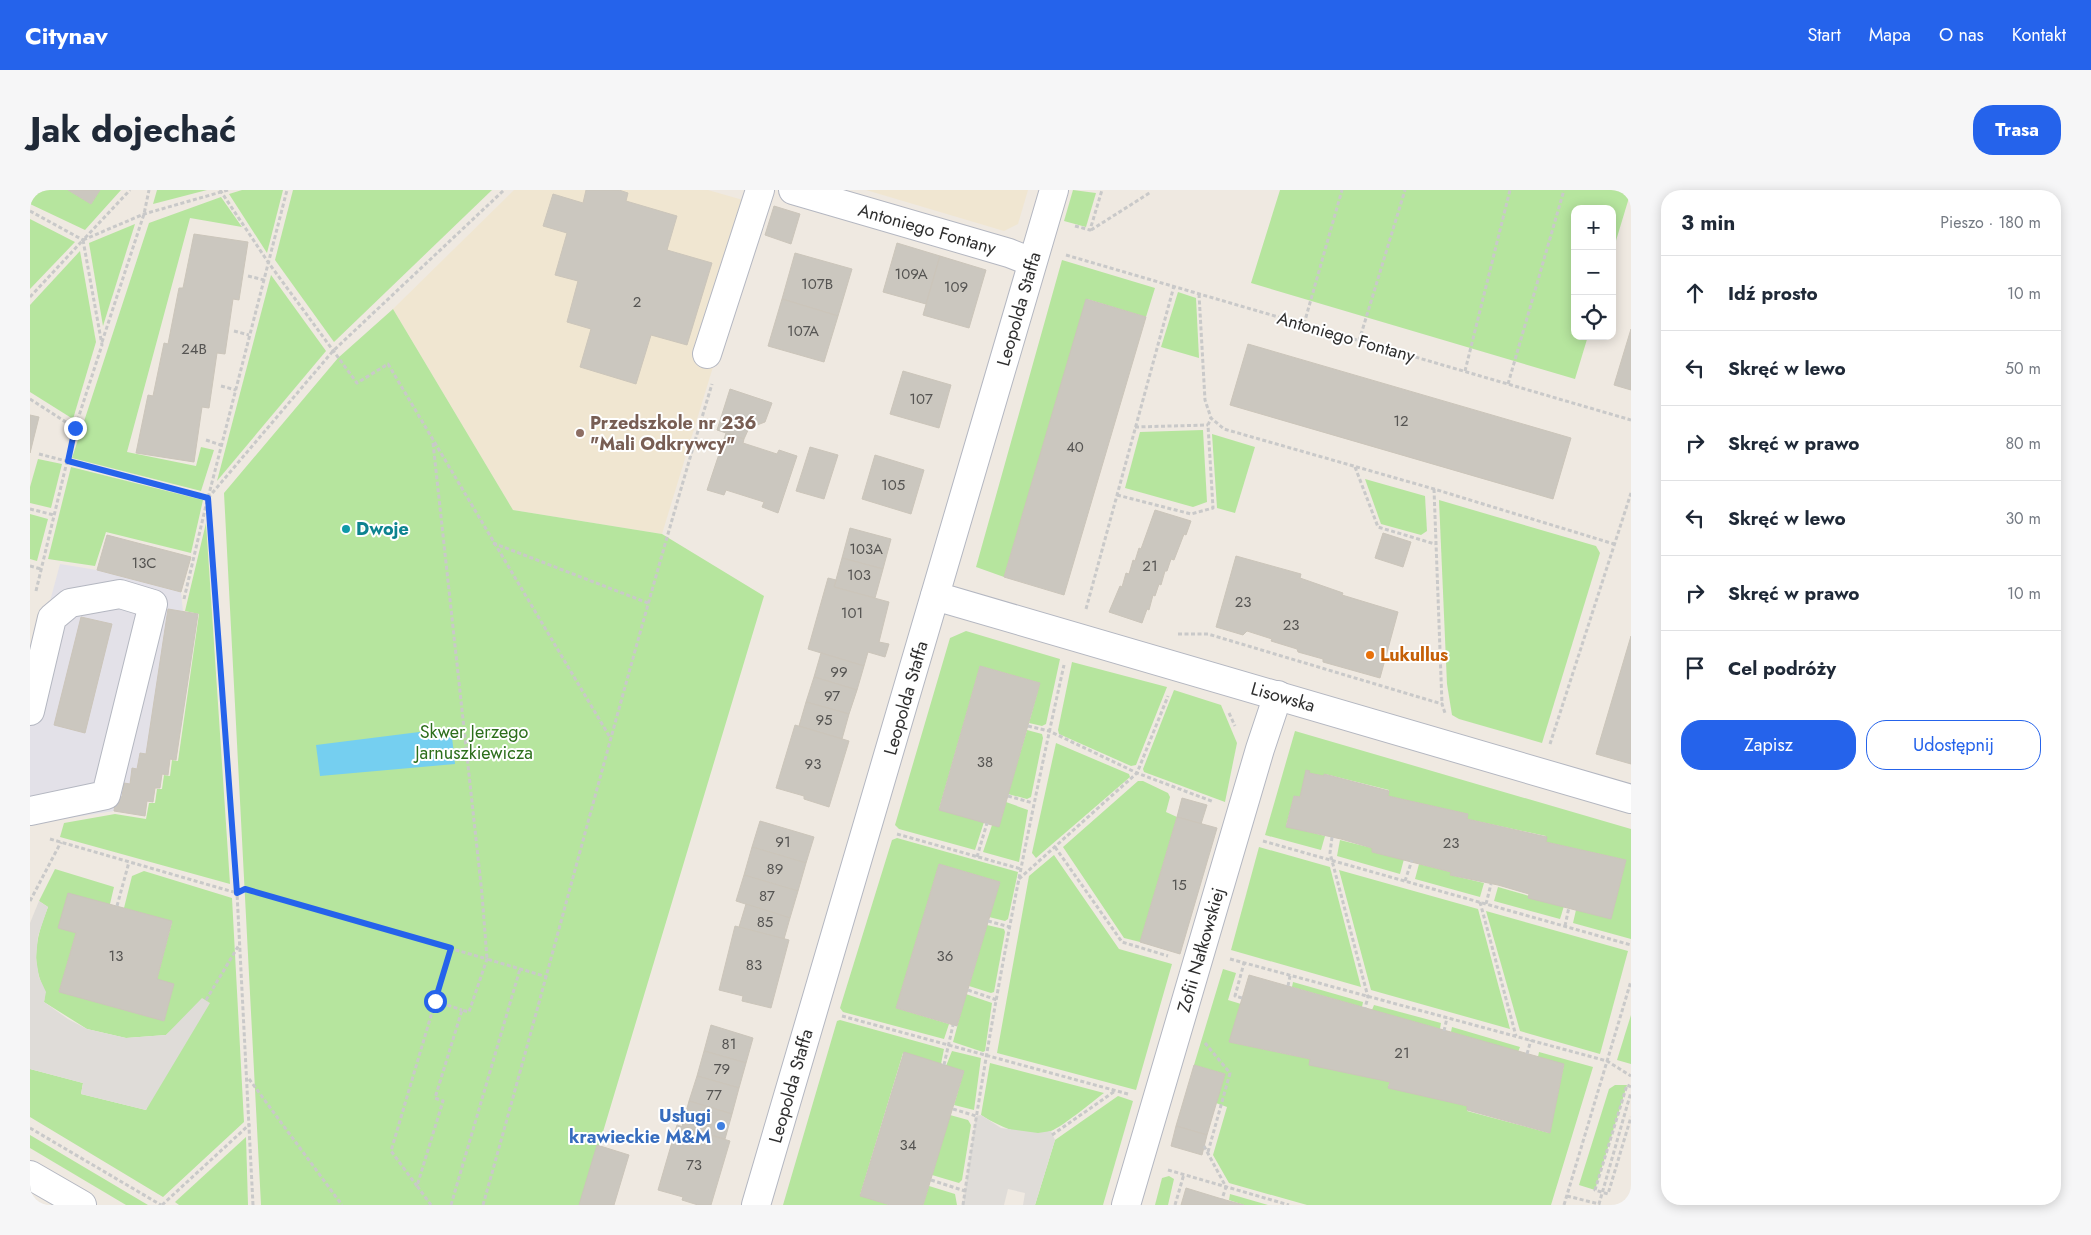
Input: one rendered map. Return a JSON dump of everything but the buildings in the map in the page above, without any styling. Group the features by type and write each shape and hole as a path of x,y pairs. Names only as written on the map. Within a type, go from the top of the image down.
{"street":[{"path":"711,365 760,190"},
{"name":"Antoniego Fontany","path":"793,190 1009,253 1032,262"},
{"name":"Leopolda Staffa","path":"756,1205 1054,190"},
{"path":"30,711 52,618 70,603 120,594 153,604 106,795 30,811"},
{"name":"Lisowska","path":"936,596 1631,799"},
{"name":"Zofii Nałkowskiej","path":"1126,1205 1257,758 1278,695"},
{"path":"30,1175 82,1205"}],"path":[{"path":"30,297 130,190"},
{"path":"34,596 75,428 144,214 149,190"},
{"path":"83,240 144,214 228,190"},
{"path":"184,602 221,445 287,190"},
{"path":"252,1205 248,1078 237,893 208,498 333,351 504,190"},
{"path":"1090,230 1102,190"},
{"path":"1304,324 1342,190"},
{"path":"1359,341 1405,190"},
{"path":"1465,371 1510,190"},
{"path":"1508,384 1564,190"},
{"path":"220,191 268,262 357,383 388,364 492,543 611,740"},
{"path":"1071,225 1090,230 1152,192"},
{"path":"30,211 83,240"},
{"path":"83,240 102,345"},
{"name":"Antoniego Fontany","path":"1061,254 1631,420"},
{"path":"248,276 264,280"},
{"path":"1086,610 1174,286"},
{"path":"1200,294 1206,400 1212,418 1224,429 1434,489 1614,544"},
{"path":"234,331 250,335"},
{"path":"482,1205 547,977 711,365"},
{"path":"221,386 236,390"},
{"path":"30,399 75,428"},
{"path":"1117,495 1191,514 1213,508 1208,425 1212,418"},
{"path":"1135,427 1208,425"},
{"path":"206,440 221,445"},
{"path":"433,441 482,894 487,959 469,1012 435,1001"},
{"path":"39,454 208,498"},
{"path":"1355,466 1378,527 1435,544"},
{"path":"1434,489 1442,704"},
{"path":"1548,750 1631,493"},
{"path":"30,509 54,515"},
{"path":"492,543 648,603"},
{"path":"30,566 41,569"},
{"path":"963,1205 976,1116 1010,927 1033,804 1064,664"},
{"path":"1019,879 1137,774 1169,693"},
{"path":"1227,708 1239,735"},
{"path":"1028,726 1049,732 1137,774 1218,803"},
{"path":"1008,796 1033,804"},
{"path":"977,857 987,823"},
{"path":"889,832 1021,869"},
{"path":"1332,837 1330,853 1332,862 1368,997 1365,1008"},
{"path":"45,838 237,893 245,889 547,977"},
{"path":"1258,840 1631,945"},
{"path":"30,901 61,842"},
{"path":"1055,847 1122,942 1172,958"},
{"path":"1405,881 1412,860"},
{"path":"117,906 129,862"},
{"path":"1486,904 1492,884"},
{"path":"1480,902 1516,1036"},
{"path":"1565,926 1569,907"},
{"path":"988,921 1010,927"},
{"path":"206,1000 240,943"},
{"path":"431,1205 391,1151 451,948"},
{"path":"1223,958 1607,1061 1631,1076"},
{"path":"1242,998 1235,996 1244,963"},
{"path":"450,1205 520,969"},
{"path":"1288,986 1290,976"},
{"path":"1564,1205 1631,981"},
{"path":"968,990 997,1000"},
{"path":"417,1186 443,1101 435,1098 462,1010"},
{"path":"834,1014 1131,1095"},
{"path":"1444,1031 1448,1018"},
{"path":"944,1065 953,1025"},
{"path":"1200,1037 1230,1074 1208,1152"},
{"path":"1527,1054 1531,1040"},
{"path":"248,1078 342,1205"},
{"path":"1631,1087 1627,1085 1596,1190 1608,1194 1631,1117"},
{"path":"1052,1135 1115,1090"},
{"path":"1567,1196 1599,1204 1631,1092"},
{"path":"952,1109 976,1116"},
{"path":"30,1128 162,1205 250,1124"},
{"path":"1204,1146 1226,1187 1222,1199"},
{"path":"1161,1168 1289,1205"},
{"path":"1175,1205 1184,1174"},
{"path":"931,1180 965,1191"}],"shaded area":[{"name":"Przedszkole nr 236 \"Mali Odkrywcy\"","path":"514,190 708,190 743,200 716,357 662,534 513,510 393,309"},
{"path":"866,190 1028,190 1018,224 1004,231"},
{"path":"60,564 97,570 181,592 183,612 146,754 140,753 137,769 132,769 130,784 124,783 122,797 116,796 114,811 30,824 30,676"},
{"path":"39,901 48,907 38,936 36,958 39,977 46,992 44,1002 68,1019 87,1029 126,1038 166,1035 202,998 210,1003 146,1110 81,1094 83,1083 30,1069 30,923"},
{"path":"981,1115 1001,1128 1038,1133 1051,1131 1055,1140 1035,1205 1023,1205 1025,1193 1008,1189 1004,1205 963,1205 976,1116"}],"green space":[{"path":"32,190 68,190 91,204 100,190 121,190 85,230 30,204"},
{"path":"157,190 207,190 153,204"},
{"path":"242,190 283,190 267,253 229,194"},
{"path":"293,190 492,190 334,342 275,260"},
{"path":"1073,190 1096,193 1086,227 1064,221"},
{"path":"1280,190 1631,190 1616,241 1616,205 1571,205 1571,340 1587,340 1575,379 1251,283"},
{"path":"221,197 242,227 190,218 127,452 196,466 201,447 214,450 201,491 72,458 149,223"},
{"path":"30,219 75,242 30,289"},
{"path":"135,224 103,326 89,243"},
{"path":"80,251 96,342 73,419 30,392 30,305"},
{"path":"1062,260 1155,288 1146,317 1087,299 1004,577 976,567"},
{"path":"271,275 326,351 217,481"},
{"path":"1178,292 1196,298 1199,358 1161,347"},
{"name":"Skwer Jerzego Jarnuszkiewicza","path":"393,309 513,510 662,534 764,596 581,1205 261,1205 224,493 338,358"},
{"path":"1203,430 1207,502 1193,507 1125,488 1140,432"},
{"path":"1212,434 1255,447 1235,513 1217,508"},
{"path":"38,459 62,464 51,508 30,503 30,487"},
{"path":"71,467 203,500 191,553 106,532 95,566 48,559"},
{"path":"1365,479 1425,496 1427,531 1421,535 1381,524"},
{"path":"1439,500 1596,546 1600,553 1542,743 1459,719 1452,715 1447,684"},
{"path":"30,514 48,519 37,561 30,559"},
{"path":"206,523 230,884 60,837 64,823 115,814 146,819 149,803 155,803 157,789 162,789 164,775 170,776 172,760 178,761 199,614 185,611"},
{"path":"966,631 1060,659 1046,724 1042,726 1029,723 1040,683 980,666 939,809 984,822 975,850 899,829 895,825 950,638"},
{"path":"1072,662 1167,687 1136,765 1131,766 1059,734 1058,730"},
{"path":"1174,690 1221,705 1237,743 1225,802 1144,772 1143,769"},
{"path":"1027,730 1042,734 1043,738 1031,797 1027,799 1008,794"},
{"path":"1295,731 1631,829 1631,939 1573,923 1576,910 1611,918 1626,860 1546,842 1546,836 1467,819 1468,814 1388,796 1389,790 1325,774 1324,776 1309,773 1307,770 1300,797 1294,796 1286,826 1325,836 1321,850 1265,835"},
{"path":"1056,743 1129,774 1130,777 1036,858 1032,853"},
{"path":"1138,781 1143,781 1168,793 1170,797 1166,812 1177,817 1140,942 1124,938 1063,847"},
{"path":"1006,802 1028,810 1019,862 983,852 992,825 999,826"},
{"path":"897,838 1018,872 1008,919 1005,921 989,917 1000,882 939,864 896,1008 949,1024 944,1039 843,1012 840,1008 892,840"},
{"path":"1340,840 1372,848 1372,852 1404,859 1400,874 1337,856"},
{"path":"1259,847 1330,867 1361,987 1231,950"},
{"path":"1054,855 1119,949 1172,964 1136,1090 997,1053 1029,876"},
{"path":"1419,864 1451,872 1450,875 1484,883 1480,897 1415,879"},
{"path":"55,869 114,887 110,904 76,933 59,992 157,979 172,922 124,908 132,876 144,871 232,898 244,1122 163,1197 30,1117 30,1069 83,1083 81,1094 146,1110 179,1023 166,1035 126,1038 87,1029 44,1002 44,992 37,967 36,950 39,932 48,907 39,901"},
{"path":"1339,870 1478,909 1510,1029 1371,990"},
{"path":"1498,887 1564,906 1560,919 1494,901"},
{"path":"1486,911 1628,951 1600,1054 1520,1031"},
{"path":"987,925 1004,929 1005,932 994,992 991,993 969,986"},
{"path":"1223,969 1236,973 1228,1000 1241,1004 1230,1042 1310,1059 1390,1082 1388,1087 1467,1106 1467,1111 1549,1133 1564,1065 1538,1057 1539,1052 1593,1067 1551,1205 1307,1205 1229,1183 1213,1155 1227,1107 1216,1103 1225,1074 1194,1065"},
{"path":"1293,982 1363,1002 1362,1007 1292,987"},
{"path":"966,994 992,1003 985,1051 983,1052 953,1042"},
{"path":"1374,1005 1441,1023 1440,1029 1372,1010"},
{"path":"1631,1015 1631,1064 1617,1060"},
{"path":"840,1020 944,1049 941,1064 903,1053 860,1195 890,1205 783,1205 837,1021"},
{"path":"1452,1027 1520,1047 1518,1052 1451,1032"},
{"path":"952,1051 981,1058 974,1110 954,1105 964,1071 946,1066"},
{"path":"990,1063 1104,1093 1056,1129 1033,1134 1014,1131 981,1115"},
{"path":"1615,1085 1627,1085 1595,1190 1579,1185 1609,1089"},
{"path":"1118,1096 1133,1101 1103,1205 1035,1205 1055,1140"},
{"path":"950,1115 968,1120 971,1125 962,1180 959,1183 932,1175"},
{"path":"30,1135 148,1205 126,1205 30,1148"},
{"path":"246,1137 248,1205 179,1205 175,1202"},
{"path":"1169,1176 1174,1179 1168,1205 1155,1205 1162,1178"},
{"path":"929,1186 955,1194 957,1205 923,1205"},
{"path":"1230,1194 1268,1205 1244,1205 1229,1200"}],"water":[{"path":"451,728 455,764 320,776 316,745"}],"place":[{"name":"Przedszkole nr 236 \"Mali Odkrywcy\"","path":"580,433"},
{"name":"Dwoje","path":"346,529"},
{"name":"Lukullus","path":"1370,655"},
{"name":"Usługi krawieckie M&M","path":"721,1126"}],"route":[{"path":"75,428 68,461 208,498 237,893 245,889 451,948 435,1001"}]}
